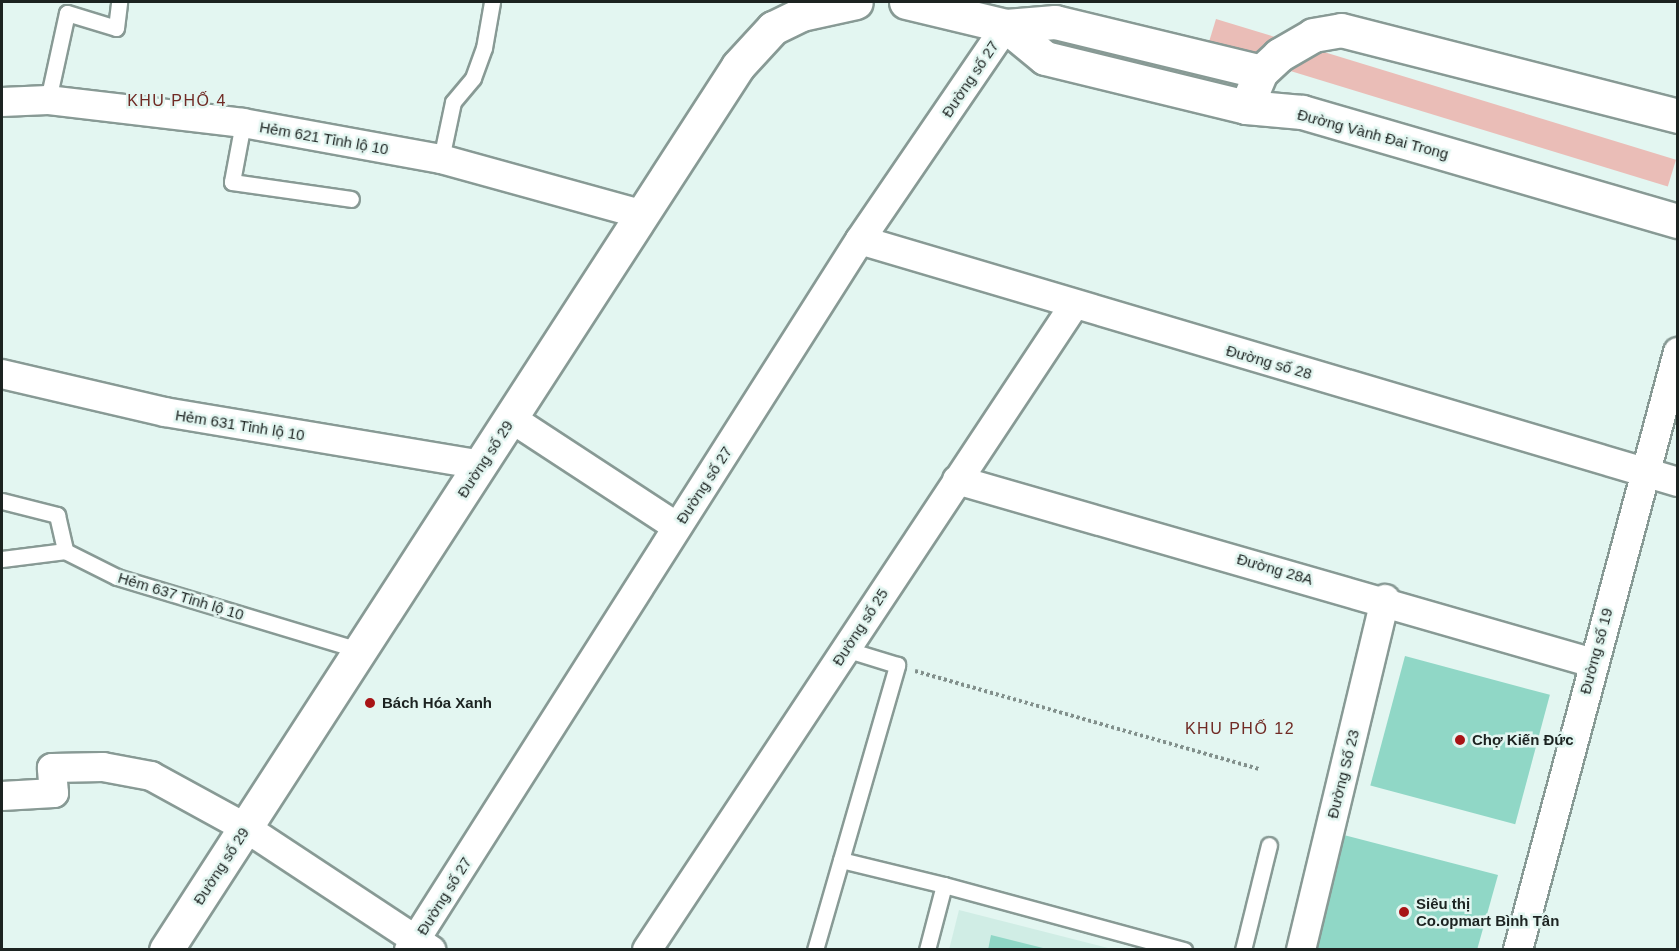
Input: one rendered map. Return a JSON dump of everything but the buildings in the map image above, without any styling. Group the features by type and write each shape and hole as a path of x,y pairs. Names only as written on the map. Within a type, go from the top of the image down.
{"street":[{"name":"Đường Vành Đai Trong","path":"906,2 954,5 1006,26 1045,58 1246,107 1302,112 1677,221"},
{"name":"Đường số 29","path":"166,950 512,419 640,214 762,37 788,20 845,4"},
{"name":"Đường Vành Đai Trong","path":"1006,26 1055,22 1261,72"},
{"name":"Đường số 27","path":"418,946 677,527 861,240 1006,26"},
{"path":"1246,107 1261,72 1313,35 1354,31 1677,116"},
{"name":"Hẻm 621 Tỉnh lộ 10","path":"2,102 48,100 243,123 441,159 640,214"},
{"name":"Đường số 28","path":"861,240 1677,482"},
{"name":"Đường số 25","path":"647,950 1074,305"},
{"name":"Đường số 19","path":"1518,950 1677,352"},
{"name":"Hẻm 631 Tỉnh lộ 10","path":"2,374 165,412 481,465"},
{"path":"512,419 677,527"},
{"name":"Đường 28A","path":"957,480 1385,599 1593,663"},
{"name":"Đường Số 23","path":"1300,950 1385,599"},
{"path":"2,796 54,793 52,768 103,767 151,776 246,828 418,946"}],"lane":[{"path":"48,100 67,12 116,28 119,2"},
{"path":"441,159 453,102 473,78 484,48 492,2"},
{"path":"243,123 232,182 351,199"},
{"path":"2,501 57,515 65,550 2,559"},
{"name":"Hẻm 637 Tỉnh lộ 10","path":"65,550 117,577 362,651"},
{"path":"815,950 897,665 845,649"},
{"path":"1243,950 1269,845"},
{"path":"841,860 944,885 1184,950"},
{"path":"927,950 944,885"}],"path":[{"path":"897,665 1260,769"}],"shaded area":[{"path":"1216,19 1676,160 1668,186 1208,46"},
{"path":"959,910 1112,949 949,950"}],"place":[{"name":"Bách Hóa Xanh","path":"370,703"},
{"name":"Chợ Kiến Đức","path":"1460,740"},
{"name":"Siêu thị Co.opmart Bình Tân","path":"1404,912"}],"district":[{"name":"KHU PHỐ 4","path":"177,101"},
{"name":"KHU PHỐ 12","path":"1240,729"}]}
